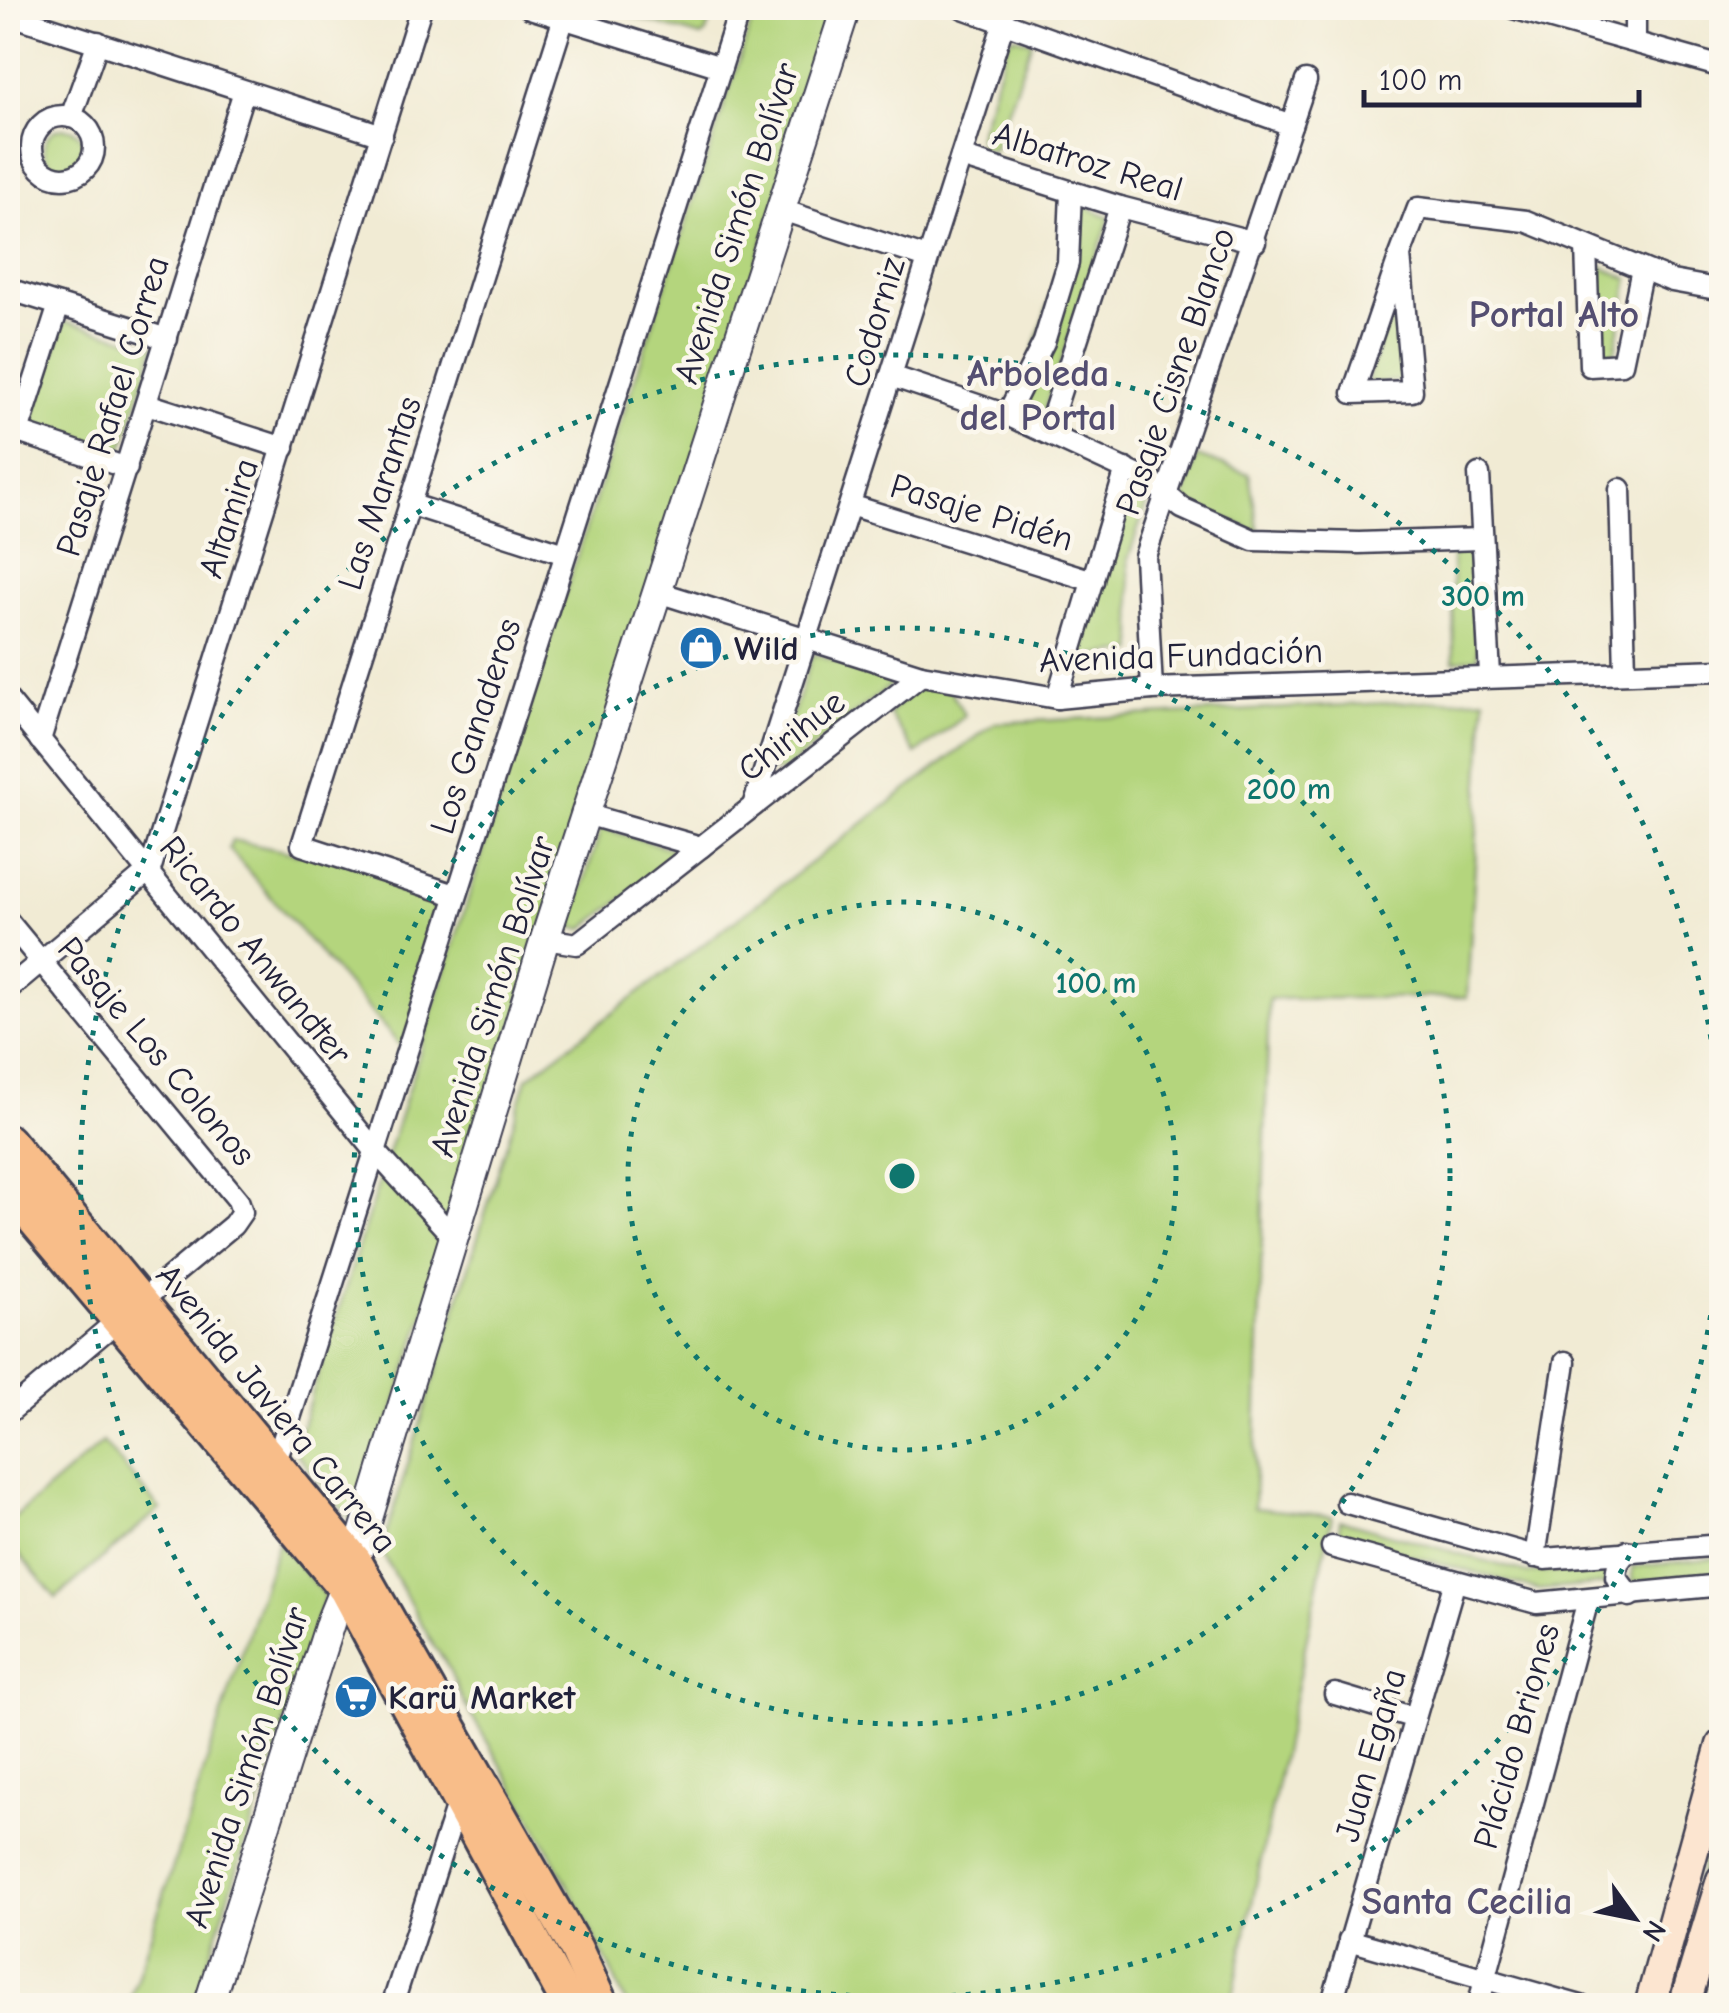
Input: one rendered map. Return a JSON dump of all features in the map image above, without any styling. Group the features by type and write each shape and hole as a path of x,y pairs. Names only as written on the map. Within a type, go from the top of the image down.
{"main road":[{"name":"Avenida Javiera Carrera","path":"8,1142 234,1457 350,1575 459,1798 566,2003"},
{"name":"Avenida Javiera Carrera","path":"8,1190 276,1465 350,1575 576,1949 602,2006"},
{"path":"234,1457 258,1467 276,1465"},
{"path":"1650,2006 1722,1746"},
{"path":"1684,2006 1722,1880"},
{"path":"566,2003 576,1949"}],"street":[{"name":"Altamira","path":"150,870 421,8"},
{"path":"530,8 566,13 721,67"},
{"name":"Los Ganaderos","path":"276,1465 740,8"},
{"name":"Avenida Simón Bolívar","path":"208,2006 331,1620 350,1575 546,939 846,8"},
{"path":"963,8 1291,125"},
{"path":"1513,8 1722,67"},
{"path":"1635,8 1635,40"},
{"name":"Las Marantas","path":"455,895 302,845 566,13"},
{"path":"8,14 382,135"},
{"name":"Codorniz","path":"753,806 1004,22"},
{"path":"70,117 98,42"},
{"name":"Pasaje Cisne Blanco","path":"1152,689 1145,556 1255,242 1306,81"},
{"name":"Pasaje Rafael Correa","path":"40,740 244,91"},
{"name":"Albatroz Real","path":"960,156 1120,207 1255,242"},
{"path":"1007,415 1044,342 1068,263 1071,192"},
{"path":"1047,433 1120,207"},
{"path":"779,208 928,258"},
{"path":"1400,255 1412,390 1353,394 1394,272 1400,255 1418,208 1526,221 1642,269 1722,290"},
{"path":"1586,246 1590,366 1622,364 1642,269"},
{"path":"8,289 167,340"},
{"path":"58,305 13,430 126,468"},
{"path":"891,376 1007,415 1047,433 1126,469 1168,494 1182,508 1252,540 1360,543 1481,539"},
{"path":"147,404 284,448"},
{"path":"1057,698 1126,469"},
{"path":"1479,474 1490,676"},
{"path":"1620,490 1625,671"},
{"path":"410,504 565,554"},
{"name":"Pasaje Pidén","path":"850,505 1093,581"},
{"name":"Avenida Fundación","path":"658,592 921,675 1057,698 1152,689 1722,670"},
{"name":"Chirihue","path":"546,939 576,944 921,675"},
{"name":"Ricardo Anwandter","path":"8,700 376,1152 455,1239"},
{"path":"589,815 702,847"},
{"path":"8,989 150,870"},
{"name":"Pasaje Los Colonos","path":"8,921 238,1200 242,1212 232,1225 129,1311"},
{"path":"8,1410 129,1311"},
{"path":"1535,1557 1564,1362"},
{"path":"1347,1503 1535,1557 1722,1545"},
{"path":"1332,1547 1524,1601 1588,1600 1722,1585"},
{"path":"1627,1551 1618,1562 1616,1577 1630,1596"},
{"name":"Juan Egaña","path":"1331,2006 1455,1581"},
{"name":"Plácido Briones","path":"1478,2006 1482,1978 1588,1600"},
{"path":"1334,1694 1415,1718"},
{"path":"392,2006 459,1798"},
{"path":"1349,1940 1581,2006"}],"green space":[{"path":"605,8 714,8 701,37"},
{"path":"756,8 837,8 357,1527 294,1451 554,626"},
{"path":"1014,36 1032,42 993,151 981,147 978,136 1008,42"},
{"path":"64,128 78,134 84,148 78,162 64,168 50,162 44,148 50,134"},
{"path":"1080,204 1110,217 1040,423 1015,409"},
{"path":"1596,264 1629,279 1615,352 1607,355 1600,351"},
{"path":"1398,287 1403,381 1369,383 1368,379"},
{"path":"64,321 155,346 120,456 30,426"},
{"path":"1197,456 1249,474 1259,533 1183,501"},
{"path":"1139,481 1152,488 1128,559 1135,651 1077,657 1132,484"},
{"path":"1452,546 1472,547 1478,658 1454,661"},
{"path":"813,654 897,680 782,772 773,771"},
{"path":"917,686 949,688 965,716 916,754 889,714"},
{"path":"1485,698 1467,997 1269,999 1254,1508 1332,1516 1231,2005 627,2005 551,1854 381,1551 527,1078 995,723"},
{"path":"601,828 683,852 583,929 570,927"},
{"path":"232,840 298,854 302,845 455,895 405,1051 229,849"},
{"path":"103,1442 160,1509 56,1598 8,1541 8,1523"},
{"path":"1340,1520 1528,1573 1605,1569 1606,1584 1539,1590 1338,1536"},
{"path":"278,1541 325,1596 194,2005 128,2006"},
{"path":"1721,1557 1721,1571 1715,1575 1632,1582 1632,1567"},
{"path":"1721,1786 1721,1850 1707,1890 1697,1886"}],"place":[{"name":"Wild","path":"701,648"},
{"name":"Karü Market","path":"356,1697"}],"district":[{"name":"Portal Alto","path":"1554,314"},
{"name":"Arboleda del Portal","path":"1038,394"},
{"name":"Santa Cecilia","path":"1467,1901"}]}
